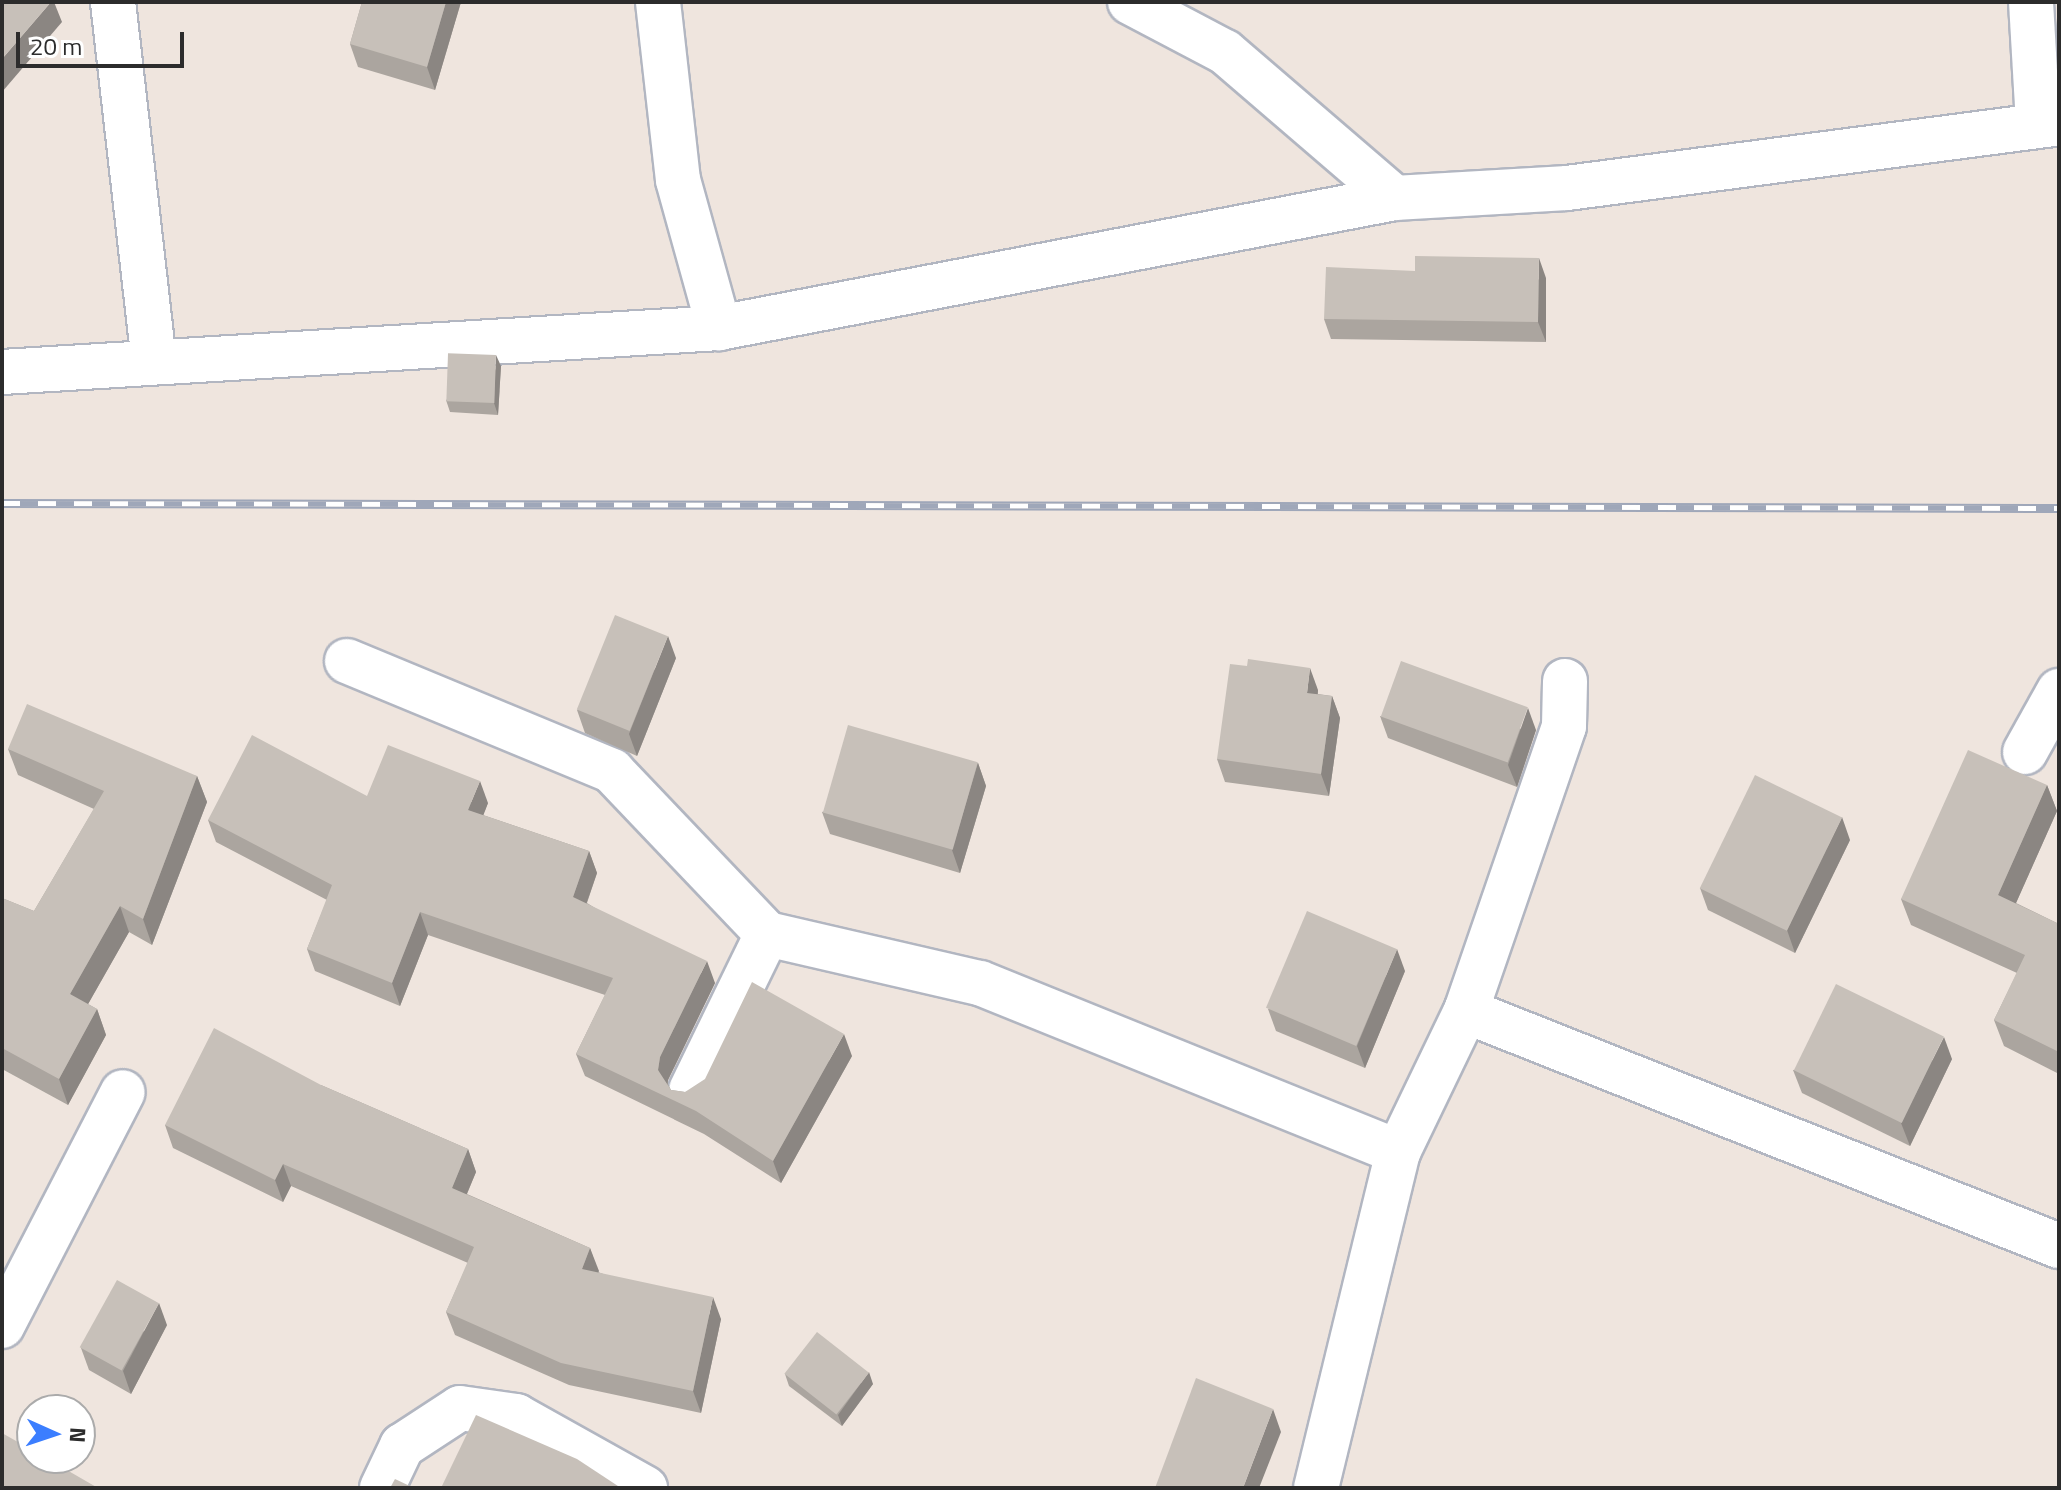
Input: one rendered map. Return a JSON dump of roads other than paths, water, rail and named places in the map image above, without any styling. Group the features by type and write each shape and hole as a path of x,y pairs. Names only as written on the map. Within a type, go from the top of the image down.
{"street":[{"path":"113,2 154,360"},
{"path":"658,2 678,180 719,328"},
{"path":"1130,2 1225,52 1395,198"},
{"path":"2,372 154,360 719,328 1395,198 1567,188 2048,124 2031,2"},
{"path":"347,661 612,771 767,934 980,983 1398,1152"},
{"path":"1316,1488 1398,1152 1466,1011 1564,726 1565,681"},
{"path":"2025,752 2059,691"},
{"path":"691,1090 767,934"},
{"path":"1466,1011 2059,1246"},
{"path":"2,1326 123,1092"},
{"path":"382,1488 402,1446 460,1408 516,1416 645,1488"}],"railway":[{"path":"2,503 2059,508"}]}
